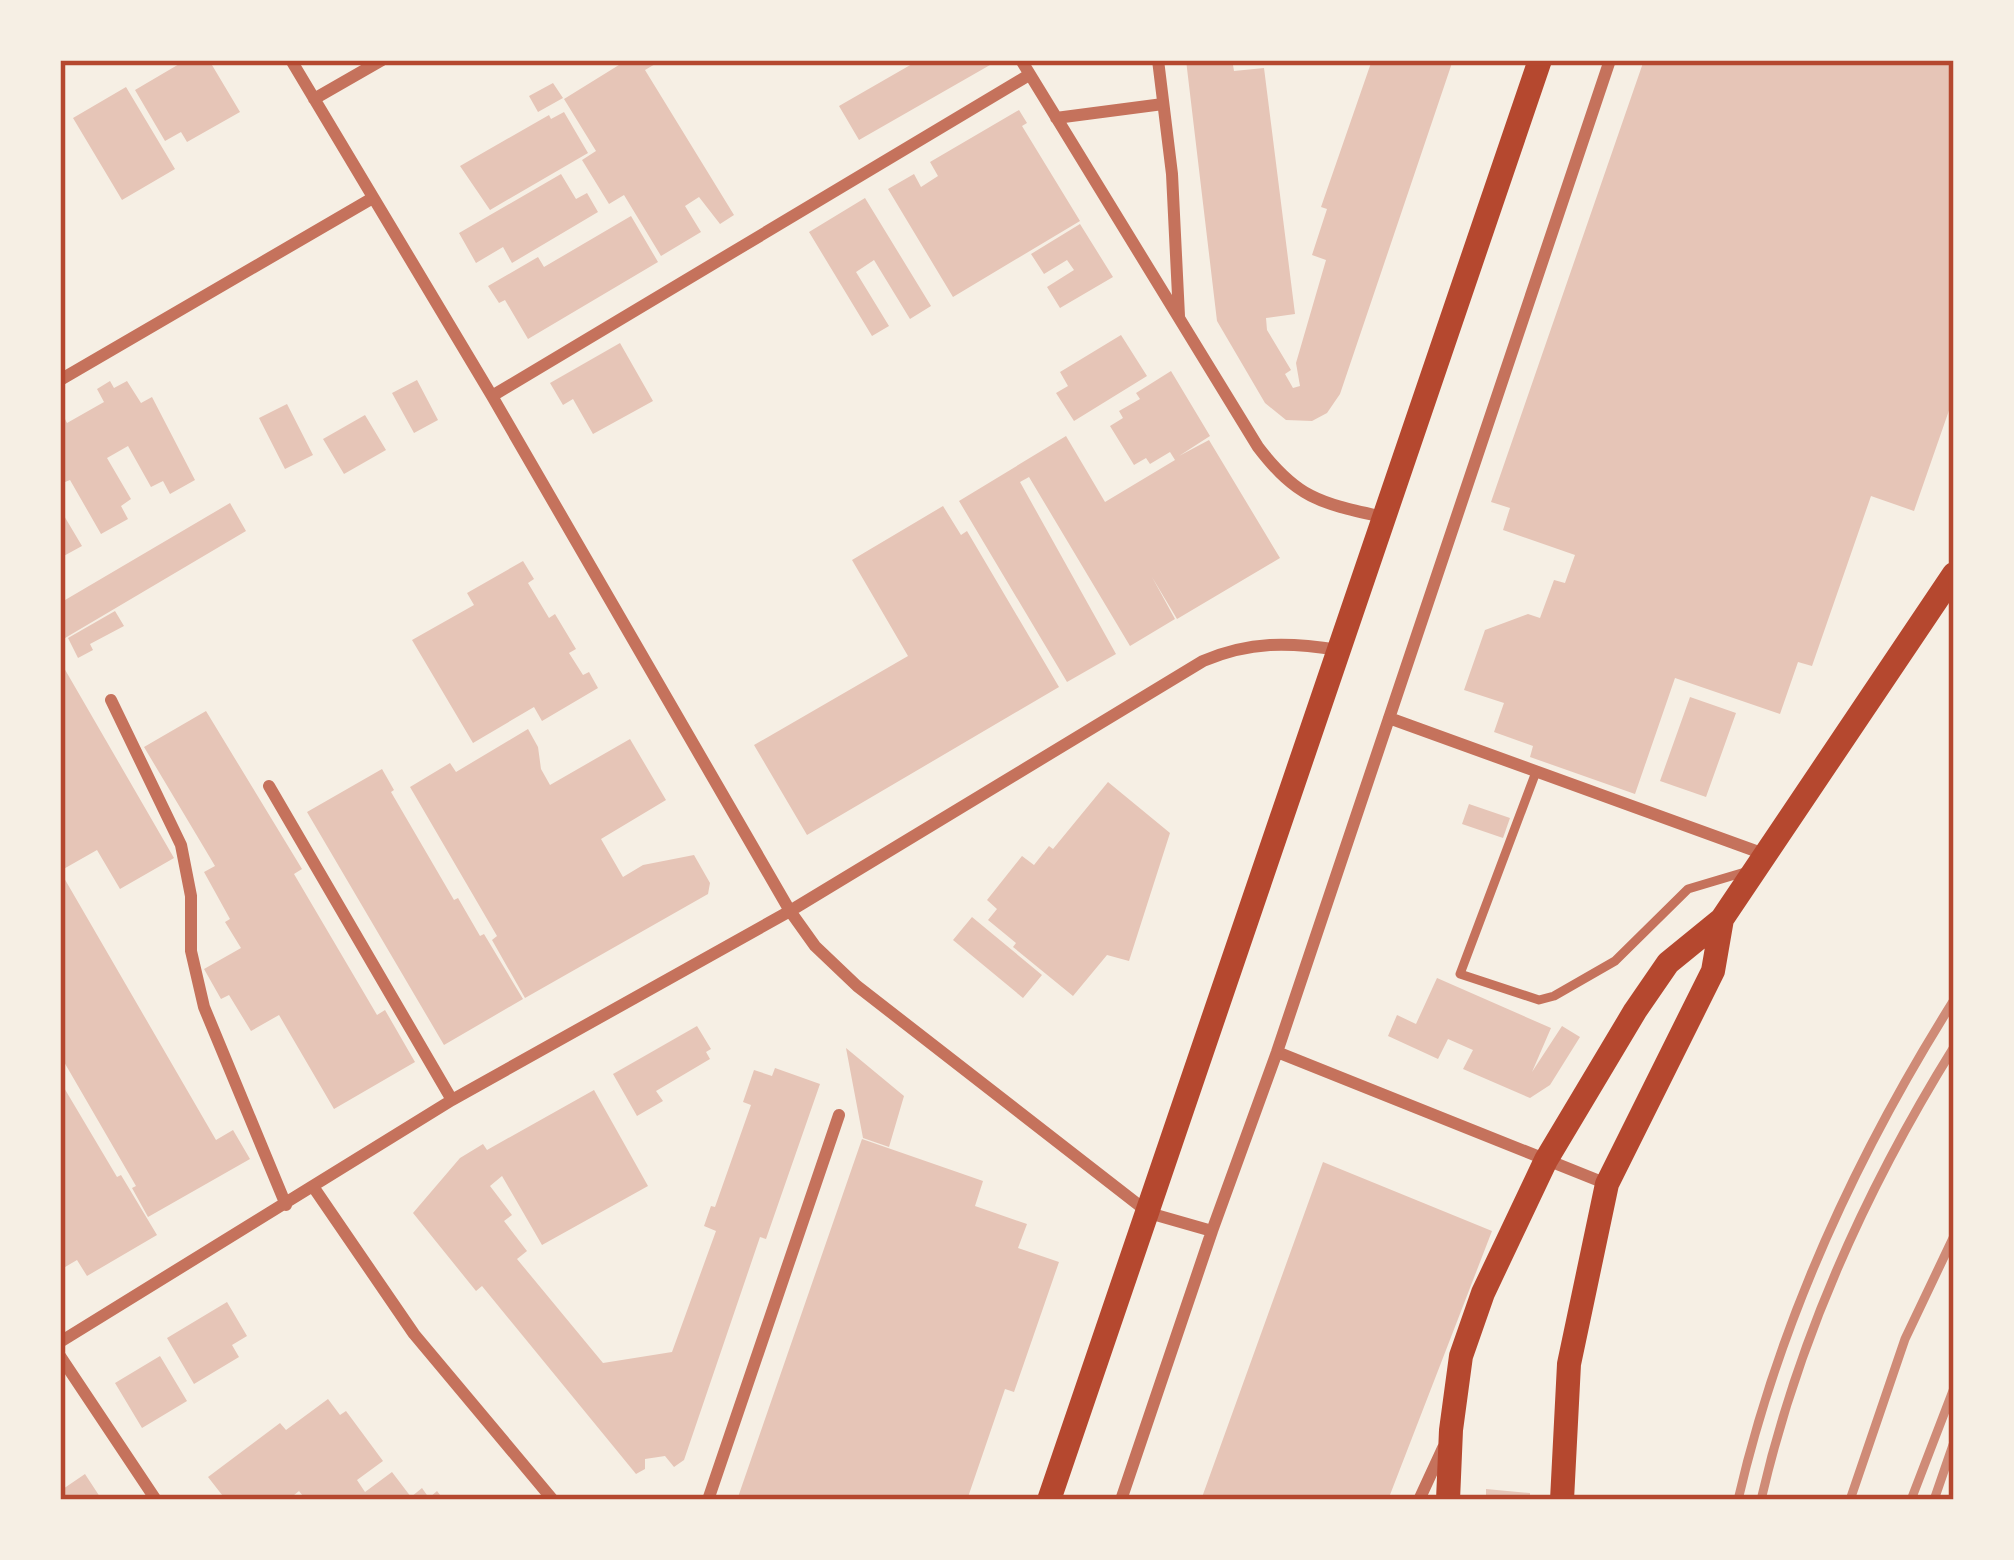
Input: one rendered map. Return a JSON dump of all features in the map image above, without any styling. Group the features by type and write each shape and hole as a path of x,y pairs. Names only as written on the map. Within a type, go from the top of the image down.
{"main road":[{"path":"1049,1500 1540,60"},
{"path":"1448,1500 1461,1356 1483,1292 1546,1160 1668,963 1721,920 1954,574"},
{"path":"1562,1500 1569,1364 1607,1184 1713,971 1721,920"}],"street":[{"path":"290,60 790,911 815,946 857,986 1149,1213 1212,1231"},
{"path":"314,99 382,60"},
{"path":"1021,60 1280,476 1308,497 1383,518"},
{"path":"1158,60 1172,175 1180,317"},
{"path":"1121,1500 1277,1052 1610,60"},
{"path":"492,397 1029,74"},
{"path":"1056,118 1163,104"},
{"path":"60,380 371,199"},
{"path":"60,1342 452,1100 790,911 1203,661 1257,643 1339,650"},
{"path":"111,700 181,844 191,896 191,951 200,993 286,1205"},
{"path":"1389,718 1759,862"},
{"path":"269,786 452,1100"},
{"path":"1277,1052 1607,1184"},
{"path":"708,1500 839,1115"},
{"path":"314,1189 414,1334 553,1500"},
{"path":"60,1356 157,1500"},
{"path":"1419,1500 1451,1430"}],"lane":[{"path":"1536,772 1460,974 1538,1000 1554,996 1616,961 1688,889 1759,862"}],"building":[{"path":"186,60 209,60 240,112 187,142 181,132 165,141 135,90"},
{"path":"627,60 662,60 645,70 734,215 720,224 699,197 685,206 701,232 661,256 624,195 609,204 582,160 596,151 564,99"},
{"path":"919,60 987,60 990,65 859,140 839,106"},
{"path":"1186,60 1250,60 1233,65 1234,71 1264,68 1295,314 1266,318 1267,330 1291,370 1285,374 1293,388 1300,386 1296,363 1326,260 1312,255 1327,209 1321,207 1372,60 1453,60 1340,394 1327,413 1312,421 1286,420 1265,403 1217,321"},
{"path":"1644,60 1954,60 1954,396 1914,511 1871,496 1812,666 1798,662 1780,714 1675,678 1635,794 1530,757 1533,746 1494,732 1504,703 1464,690 1485,630 1528,614 1540,618 1554,580 1565,583 1575,555 1503,530 1510,508 1491,502"},
{"path":"553,83 563,98 538,112 529,96"},
{"path":"126,87 175,169 122,200 73,118"},
{"path":"1019,110 1027,123 1022,126 1080,221 953,297 888,189 914,174 921,187 938,176 930,162"},
{"path":"564,112 588,153 490,210 460,166 549,115 551,119"},
{"path":"561,174 576,199 587,193 598,212 512,263 503,247 476,263 459,233"},
{"path":"865,198 931,306 910,319 874,260 856,272 889,326 872,336 809,232"},
{"path":"631,216 658,262 528,339 505,300 499,303 488,286 538,257 544,267"},
{"path":"1080,224 1113,277 1060,308 1047,287 1074,270 1067,260 1044,274 1031,254"},
{"path":"1121,335 1147,376 1074,421 1056,393 1068,386 1060,372"},
{"path":"620,343 653,401 593,434 573,399 563,405 550,383"},
{"path":"1171,371 1210,436 1179,456 1209,440 1280,558 1177,619 1152,577 1175,619 1130,646 1029,477 1020,482 1116,654 1067,682 959,501 1066,436 1105,502 1175,460 1170,452 1150,464 1146,458 1134,465 1110,426 1123,418 1119,411 1140,399 1136,393"},
{"path":"417,380 438,420 414,433 392,393"},
{"path":"110,381 114,388 127,381 141,403 152,397 195,480 170,494 163,481 151,487 128,446 107,458 131,499 121,506 128,519 101,534 70,480 65,482 60,474 60,419 64,417 67,423 104,402 97,389"},
{"path":"287,404 313,455 285,469 259,418"},
{"path":"365,415 386,450 344,474 323,439"},
{"path":"230,503 246,531 60,641 60,603"},
{"path":"943,506 961,535 967,531 1059,687 807,835 754,745 908,656 852,560"},
{"path":"60,509 82,546 60,558"},
{"path":"523,561 534,579 528,583 549,618 555,614 576,649 569,653 598,688 542,721 534,707 473,743 412,640 474,605 467,593"},
{"path":"115,611 124,626 90,644 93,650 78,658 68,638"},
{"path":"60,661 174,858 120,889 97,850 60,871"},
{"path":"1690,697 1736,713 1706,797 1660,781"},
{"path":"206,711 302,869 294,874 377,1015 385,1010 415,1062 334,1109 279,1015 251,1031 229,995 221,999 204,969 241,948 204,872 215,866 144,747"},
{"path":"528,729 550,785 630,739 666,800 601,839 623,877 643,865 694,855 710,883 708,894 525,998 492,940 497,936 410,787 450,763 456,772"},
{"path":"382,769 454,900 458,898 480,936 484,934 523,999 444,1045 307,812"},
{"path":"1108,782 1170,833 1129,961 1107,955 1073,996 988,920 997,909 987,900 1022,856 1034,865 1049,846 1053,849"},
{"path":"1469,804 1510,818 1503,838 1462,824"},
{"path":"60,871 216,1140 233,1130 250,1159 148,1217 132,1188 136,1186 60,1055"},
{"path":"972,917 1042,975 1023,998 953,940"},
{"path":"1437,978 1551,1028 1532,1072 1562,1026 1580,1037 1550,1085 1530,1098 1463,1069 1473,1050 1448,1039 1438,1059 1388,1036 1397,1015 1416,1024"},
{"path":"697,1026 711,1049 706,1052 710,1059 656,1091 663,1101 637,1116 613,1074"},
{"path":"846,1048 904,1096 889,1147 863,1138"},
{"path":"775,1068 820,1084 766,1239 760,1237 684,1460 674,1467 665,1456 645,1459 645,1469 636,1474 482,1286 476,1291 413,1213 460,1158 483,1144 487,1150 594,1090 648,1186 542,1245 502,1176 490,1186 512,1215 504,1221 527,1251 517,1259 603,1363 672,1352 716,1231 704,1226 751,1105 743,1102 754,1070 772,1076"},
{"path":"60,1081 157,1235 87,1276 77,1260 60,1270"},
{"path":"862,1139 983,1181 975,1206 1027,1224 1018,1248 1059,1262 1014,1392 1005,1389 967,1500 737,1500"},
{"path":"1323,1162 1492,1231 1388,1500 1201,1500"},
{"path":"227,1302 247,1336 232,1345 239,1357 194,1384 167,1338"},
{"path":"160,1356 187,1401 142,1428 115,1383"},
{"path":"328,1399 340,1415 346,1411 383,1461 357,1480 365,1492 392,1472 411,1497 422,1488 429,1498 437,1491 444,1500 306,1500 299,1491 288,1500 226,1500 208,1477 280,1423 286,1430"},
{"path":"85,1474 102,1500 60,1500 60,1491"},
{"path":"1486,1489 1530,1493 1530,1500 1486,1500"}],"railway":[{"path":"1738,1500 1775,1369 1825,1241 1885,1118 1954,1000"},
{"path":"1761,1500 1795,1381 1839,1266 1892,1154 1954,1047"},
{"path":"1850,1500 1905,1339 1954,1236"},
{"path":"1911,1500 1954,1388"},
{"path":"1934,1500 1954,1442"}]}
